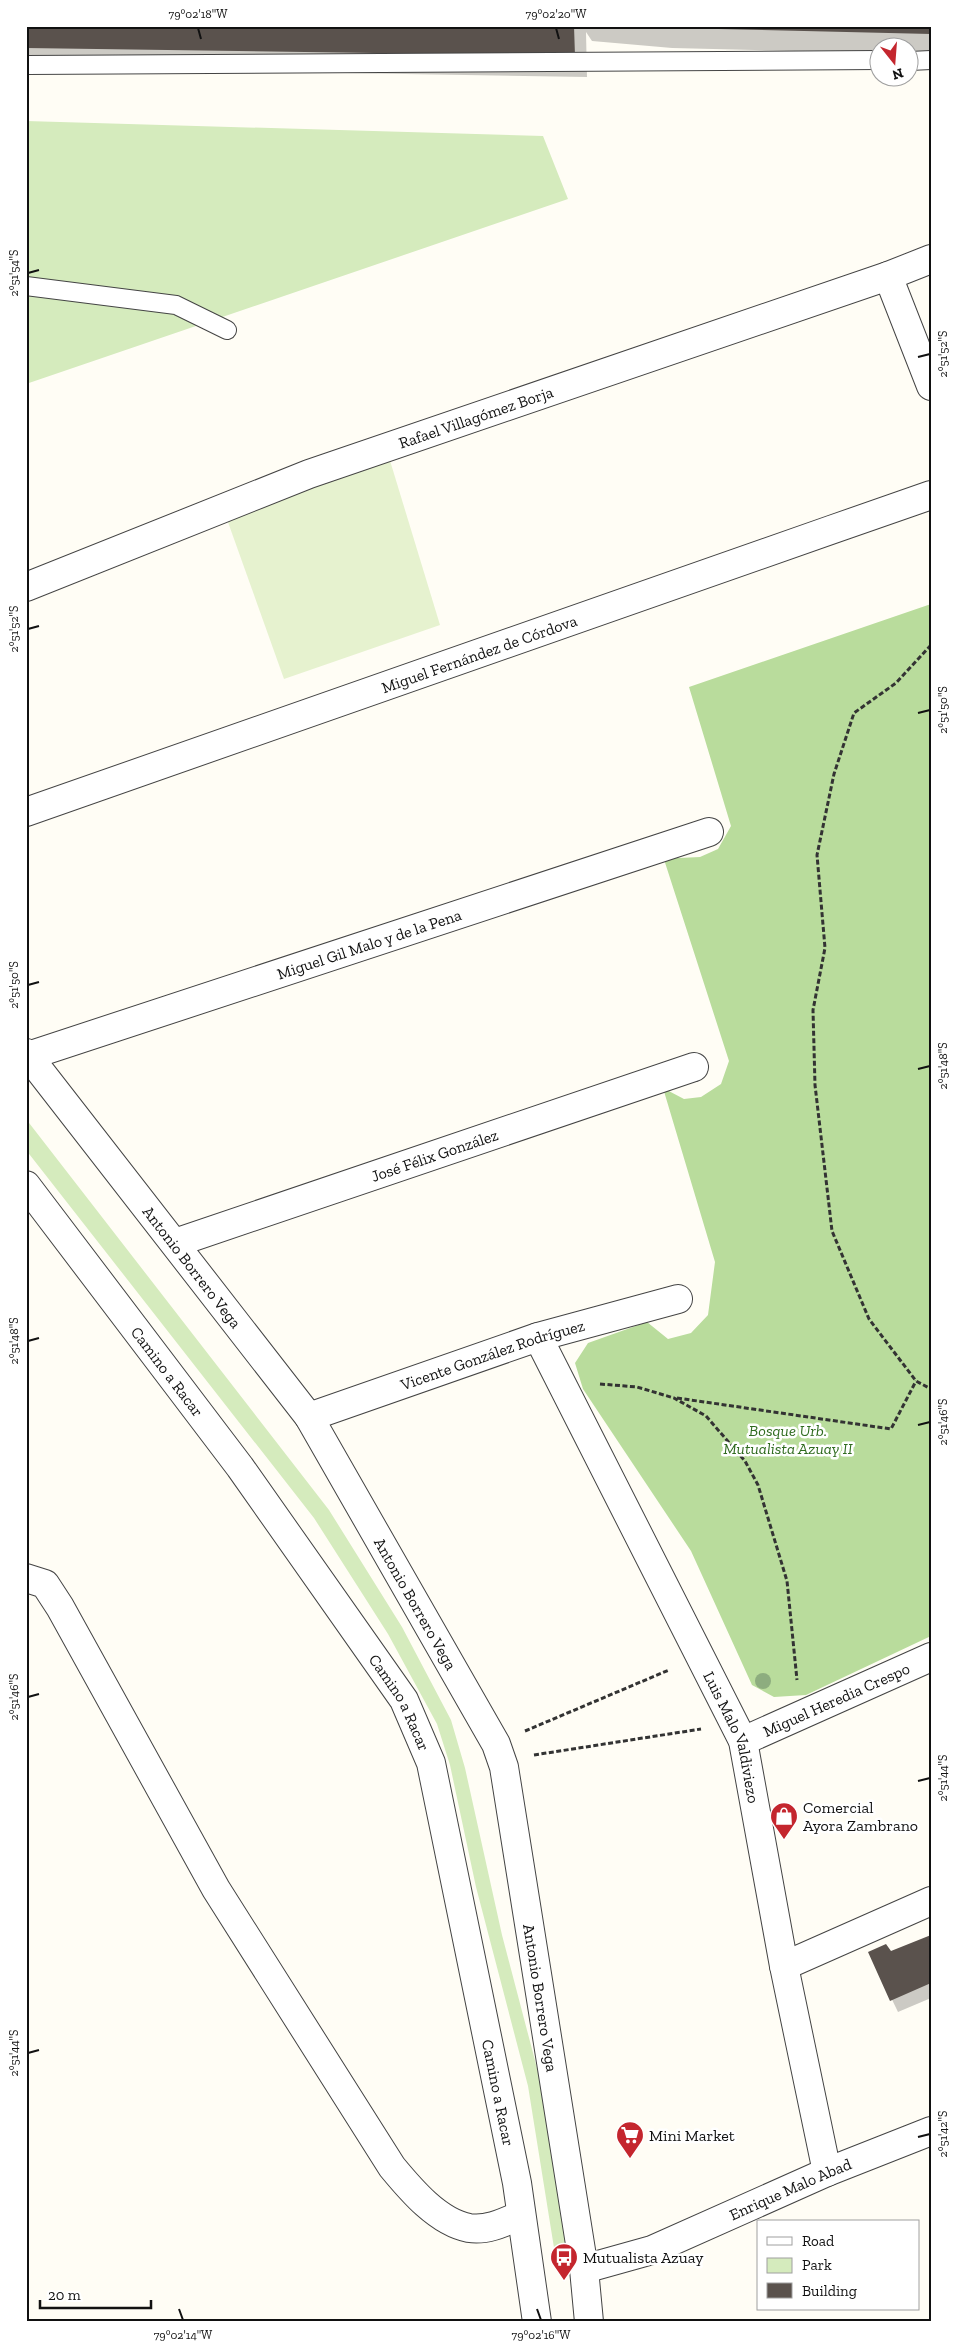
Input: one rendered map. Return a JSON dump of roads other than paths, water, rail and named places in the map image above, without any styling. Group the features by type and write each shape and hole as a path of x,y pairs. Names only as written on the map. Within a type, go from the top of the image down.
{"street":[{"name":"Rafael Villagómez Borja","path":"26,587 309,474 888,276 931,259"},
{"path":"888,276 931,386"},
{"name":"Miguel Fernández de Córdova","path":"26,812 372,694 514,640 931,494"},
{"name":"Miguel Gil Malo y de la Pena","path":"27,1054 710,832"},
{"name":"Antonio Borrero Vega","path":"27,1054 309,1417 496,1744 504,1768 583,2260 588,2322"},
{"name":"José Félix González","path":"175,1243 694,1067"},
{"name":"Camino a Racar","path":"26,1185 240,1467 404,1700 431,1763 517,2183 537,2322"},
{"name":"Vicente González Rodríguez","path":"309,1417 538,1337 678,1299"},
{"name":"Luis Malo Valdiviezo","path":"538,1337 738,1733 827,2172"},
{"path":"26,1578 44,1584 60,1607 216,1890 392,2167 416,2196 446,2217 469,2228 482,2228 500,2224 521,2216"},
{"name":"Miguel Heredia Crespo","path":"738,1733 802,1715 931,1657"},
{"path":"784,1966 931,1901"},
{"name":"Enrique Malo Abad","path":"583,2260 652,2250 827,2172 931,2131"}],"lane":[{"path":"26,65 870,60"},
{"path":"26,286 176,305 227,330"}],"place":[{"name":"Comercial Ayora Zambrano","path":"784,1840"},
{"name":"Mini Market","path":"630,2159"},
{"name":"Mutualista Azuay","path":"564,2281"}],"park label":[{"name":"Bosque Urb. Mutualista Azuay II","path":"788,1439"}]}
